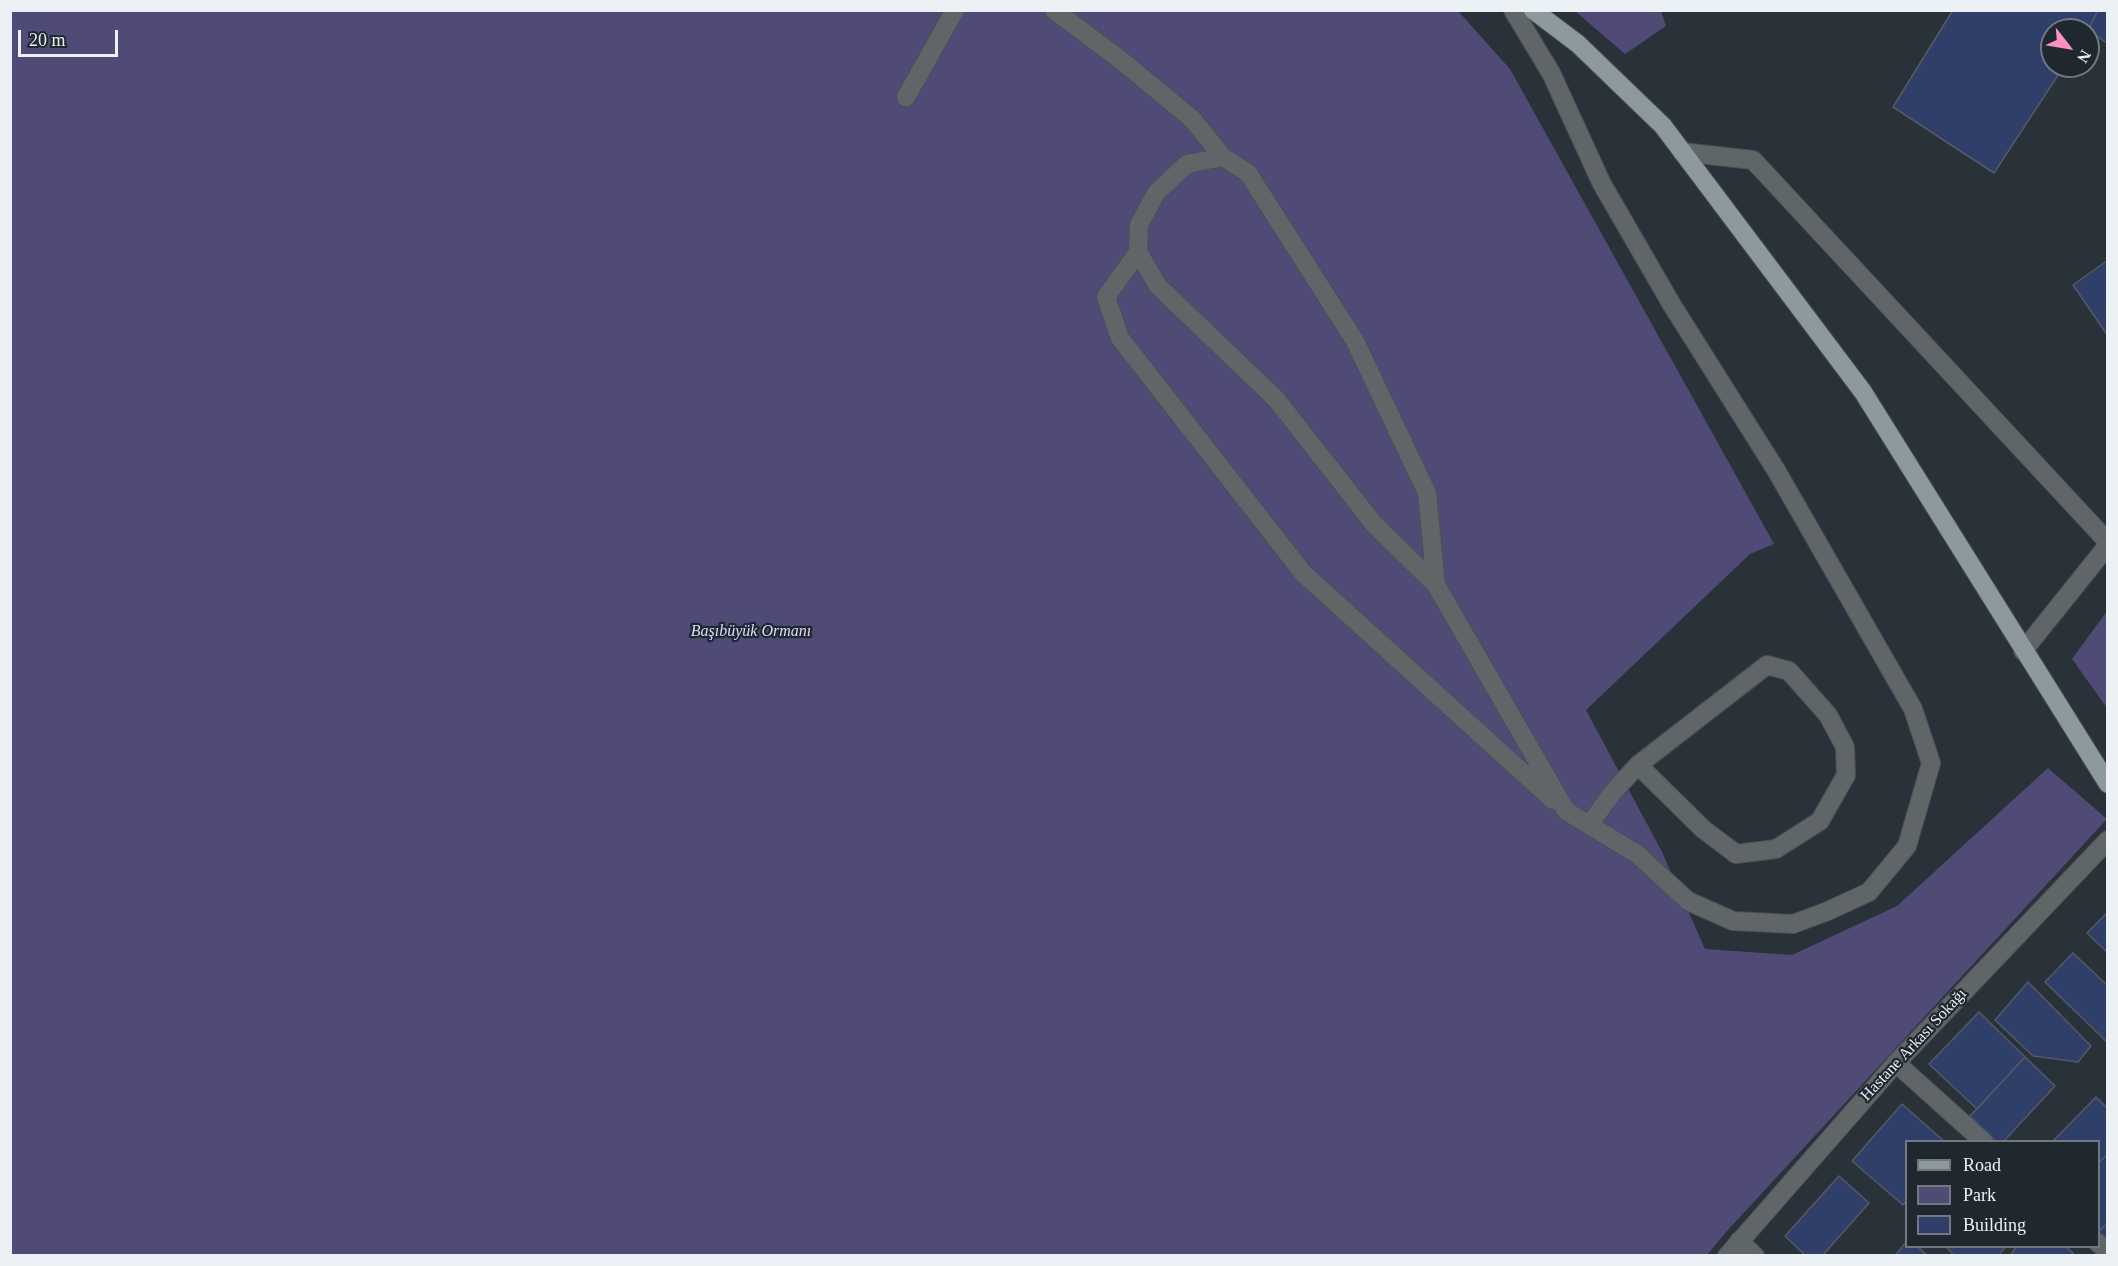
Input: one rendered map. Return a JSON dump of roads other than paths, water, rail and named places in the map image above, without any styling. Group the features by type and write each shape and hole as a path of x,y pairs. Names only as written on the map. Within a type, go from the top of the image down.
{"main road":[{"path":"1533,10 1578,44 1663,126 1863,392 2107,784"}],"street":[{"path":"906,97 956,10"},
{"path":"1054,10 1122,61 1192,119 1223,157 1248,172 1356,341 1427,493 1436,585"},
{"path":"1223,157 1187,164 1156,193 1139,225 1137,252 1106,297 1120,338 1303,573 1566,811 1637,854 1688,901 1733,921 1793,924 1869,892 1907,846 1931,763 1913,709 1776,470 1672,305 1602,184 1551,73 1514,10"},
{"path":"1682,152 1753,159 2108,544 2023,651"},
{"path":"1137,252 1158,286 1276,399 1374,524 1436,585 1566,811"},
{"path":"1589,825 1612,792 1638,765 1767,665 1789,671 1828,714 1845,747 1846,775 1820,821 1776,849 1736,854 1703,829 1638,765"},
{"name":"Hastane Arkası Sokağı","path":"1733,1248 1896,1063 2108,840"},
{"path":"1896,1063 1982,1140"},
{"path":"1733,1248 1755,1256"}],"park label":[{"name":"Başıbüyük Ormanı","path":"751,632"}]}
